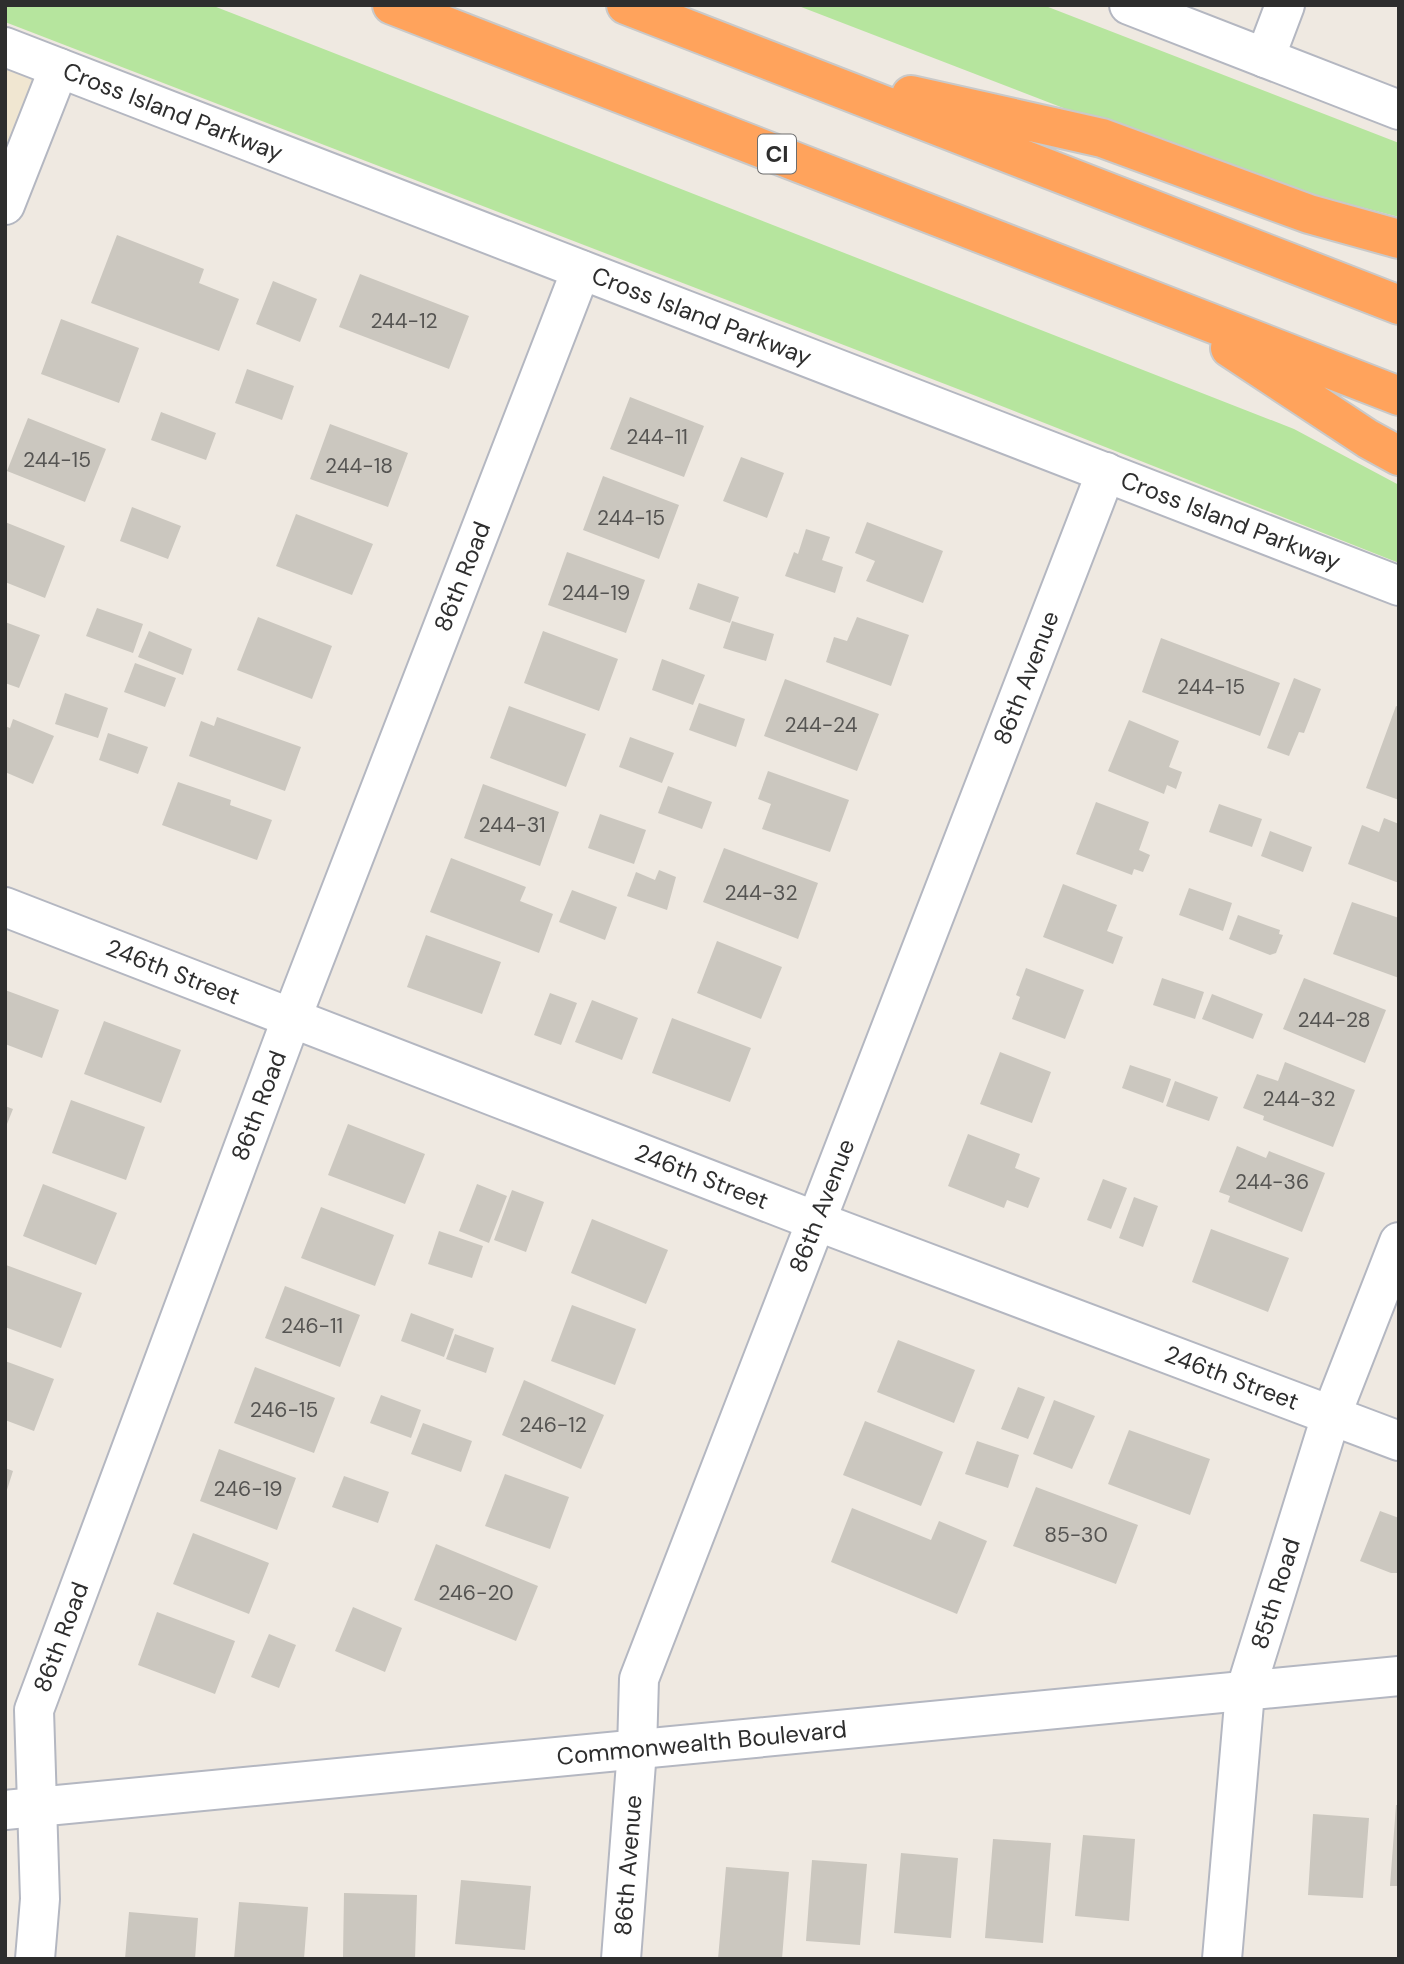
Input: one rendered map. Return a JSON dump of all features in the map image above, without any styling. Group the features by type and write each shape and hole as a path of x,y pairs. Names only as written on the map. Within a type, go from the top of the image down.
{"highway":[{"name":"CI","path":"392,5 1399,396"},
{"path":"626,5 1399,305"},
{"path":"779,65 1102,138 1309,215 1399,239"},
{"path":"1161,303 1368,439 1399,456"}],"street":[{"path":"1129,5 1399,110"},
{"path":"1265,58 1285,5"},
{"name":"Cross Island Parkway","path":"5,47 1399,586"},
{"path":"5,205 59,68"},
{"name":"86th Road","path":"35,1959 40,1899 21,1808 34,1710 292,1017 581,270"},
{"name":"86th Avenue","path":"621,1959 637,1750 639,1679 1105,472"},
{"name":"246th Street","path":"5,907 816,1221 1399,1441"},
{"name":"85th Road","path":"1222,1959 1245,1692 1331,1416 1399,1242"},
{"name":"Commonwealth Boulevard","path":"21,1808 1399,1676"}],"shaded area":[{"path":"5,47 59,68 5,199"}],"green space":[{"path":"5,5 211,5 1294,429 1399,485 1399,563 976,396 5,22"},
{"path":"796,5 1043,5 1399,143 1399,217 1237,175"}],"building":[{"path":"117,235 204,269 199,283 239,299 219,351 91,303"},
{"path":"360,274 469,316 449,369 339,327"},
{"path":"273,281 317,299 300,342 256,324"},
{"path":"61,319 139,348 119,403 41,374"},
{"path":"247,369 294,386 282,420 235,403"},
{"path":"630,397 704,426 684,477 610,449"},
{"path":"161,412 216,433 206,460 151,440"},
{"path":"28,418 106,449 85,502 7,471"},
{"path":"330,424 408,453 388,507 310,479"},
{"path":"741,457 784,473 767,518 723,501"},
{"path":"603,476 679,505 659,559 583,530"},
{"path":"132,507 181,526 168,559 120,541"},
{"path":"296,514 373,544 352,595 276,566"},
{"path":"5,522 65,546 45,598 5,582"},
{"path":"867,522 943,551 923,603 866,581 875,561 855,553"},
{"path":"806,529 830,537 822,560 843,567 835,593 785,576 794,552 798,554"},
{"path":"567,552 645,580 626,633 548,605"},
{"path":"698,583 739,597 730,623 689,609"},
{"path":"97,608 143,624 133,653 86,636"},
{"path":"258,617 332,646 312,699 237,670"},
{"path":"857,617 909,635 891,686 826,662 834,637 847,641"},
{"path":"732,621 774,634 766,661 723,648"},
{"path":"5,622 40,635 19,688 5,683"},
{"path":"149,631 192,649 183,675 138,657"},
{"path":"543,631 618,659 599,711 524,683"},
{"path":"1161,638 1280,683 1260,736 1142,692"},
{"path":"662,659 705,675 693,705 652,690"},
{"path":"135,663 176,678 165,707 124,692"},
{"path":"1294,678 1321,689 1304,733 1299,732 1289,756 1267,748"},
{"path":"785,679 879,714 857,771 764,736"},
{"path":"65,693 108,708 98,738 55,724"},
{"path":"699,703 745,719 736,747 689,730"},
{"path":"509,706 586,734 566,787 490,758"},
{"path":"1396,706 1399,707 1399,800 1366,788"},
{"path":"217,717 301,747 285,791 189,756 201,721 214,726"},
{"path":"13,719 54,736 33,784 5,772 5,726 10,728"},
{"path":"1129,720 1179,741 1169,767 1182,772 1176,789 1167,785 1164,794 1108,771"},
{"path":"108,733 148,747 138,774 99,760"},
{"path":"630,737 674,753 662,783 619,767"},
{"path":"768,771 849,800 830,852 762,829 771,804 758,799"},
{"path":"178,782 231,800 230,805 272,820 257,860 162,825"},
{"path":"483,784 559,812 540,866 464,838"},
{"path":"668,786 712,802 702,829 658,813"},
{"path":"1096,802 1149,822 1139,850 1150,855 1143,872 1134,869 1132,875 1076,854"},
{"path":"1219,804 1262,819 1252,847 1209,832"},
{"path":"600,814 646,830 634,864 588,848"},
{"path":"1384,818 1399,824 1399,883 1348,864 1362,825 1379,832"},
{"path":"1270,831 1312,847 1303,872 1261,856"},
{"path":"724,848 818,883 798,939 703,902"},
{"path":"451,858 526,887 520,901 553,914 539,953 430,912"},
{"path":"659,870 676,877 667,910 627,896 636,872 655,880"},
{"path":"1063,884 1117,905 1107,931 1123,937 1113,964 1043,937"},
{"path":"1189,888 1232,903 1223,931 1179,915"},
{"path":"572,890 617,907 605,940 559,922"},
{"path":"1352,902 1399,918 1399,978 1333,954"},
{"path":"1238,915 1280,930 1279,934 1283,935 1276,953 1270,955 1229,939"},
{"path":"426,935 501,962 482,1014 407,987"},
{"path":"717,941 782,967 761,1019 697,993"},
{"path":"1026,968 1084,990 1065,1039 1012,1019 1020,997 1016,995"},
{"path":"1162,978 1204,992 1195,1019 1153,1005"},
{"path":"1304,978 1386,1010 1365,1063 1283,1029"},
{"path":"5,990 59,1010 42,1058 5,1044"},
{"path":"550,993 577,1003 561,1045 534,1035"},
{"path":"1212,994 1263,1014 1253,1039 1202,1019"},
{"path":"592,1000 638,1018 622,1060 575,1042"},
{"path":"672,1018 751,1048 730,1102 652,1073"},
{"path":"104,1021 181,1050 161,1103 84,1074"},
{"path":"1000,1052 1051,1072 1032,1123 980,1104"},
{"path":"1285,1062 1355,1090 1333,1147 1263,1120 1264,1116 1243,1108 1257,1074 1278,1081"},
{"path":"1130,1065 1171,1079 1163,1103 1122,1088"},
{"path":"1175,1081 1218,1097 1209,1121 1166,1106"},
{"path":"71,1100 145,1127 126,1180 52,1153"},
{"path":"5,1106 13,1109 5,1129"},
{"path":"348,1124 425,1154 405,1204 328,1175"},
{"path":"968,1134 1020,1154 1015,1168 1040,1178 1028,1208 1007,1200 1004,1208 948,1186"},
{"path":"1237,1146 1266,1158 1269,1151 1325,1173 1302,1232 1228,1202 1230,1196 1219,1192"},
{"path":"1103,1179 1127,1188 1111,1229 1087,1220"},
{"path":"43,1184 117,1213 96,1265 23,1236"},
{"path":"477,1184 507,1196 489,1243 459,1231"},
{"path":"512,1190 544,1202 526,1252 494,1240"},
{"path":"1134,1197 1158,1206 1143,1247 1119,1238"},
{"path":"321,1207 394,1235 375,1286 301,1258"},
{"path":"592,1219 668,1250 646,1304 571,1273"},
{"path":"1211,1229 1289,1258 1268,1312 1192,1282"},
{"path":"439,1231 483,1246 472,1278 428,1264"},
{"path":"6,1265 82,1293 61,1348 5,1327"},
{"path":"285,1286 360,1315 340,1367 265,1338"},
{"path":"572,1305 636,1329 615,1385 551,1361"},
{"path":"411,1313 454,1329 444,1357 401,1341"},
{"path":"455,1334 494,1348 486,1373 446,1359"},
{"path":"898,1340 975,1370 954,1423 877,1392"},
{"path":"5,1361 54,1379 34,1431 5,1420"},
{"path":"255,1367 335,1398 314,1453 234,1423"},
{"path":"524,1380 604,1415 581,1469 502,1435"},
{"path":"1018,1387 1045,1397 1028,1439 1001,1429"},
{"path":"381,1395 421,1410 411,1438 370,1423"},
{"path":"1054,1400 1095,1416 1072,1469 1033,1454"},
{"path":"865,1421 943,1452 921,1506 843,1475"},
{"path":"423,1423 472,1441 461,1472 411,1454"},
{"path":"1129,1430 1210,1459 1190,1515 1108,1484"},
{"path":"977,1441 1019,1455 1008,1488 965,1474"},
{"path":"219,1449 296,1478 277,1530 200,1501"},
{"path":"5,1468 13,1471 6,1493 5,1493"},
{"path":"505,1474 569,1497 550,1549 485,1526"},
{"path":"344,1476 389,1492 378,1523 332,1507"},
{"path":"1036,1487 1138,1525 1116,1584 1013,1546"},
{"path":"852,1508 931,1540 939,1521 987,1541 957,1614 831,1562"},
{"path":"1380,1511 1399,1518 1399,1573 1391,1573 1360,1561"},
{"path":"193,1533 269,1563 249,1614 173,1584"},
{"path":"436,1544 538,1586 516,1641 414,1600"},
{"path":"353,1607 402,1628 385,1672 335,1651"},
{"path":"157,1612 235,1641 215,1694 138,1665"},
{"path":"269,1634 296,1645 279,1688 251,1677"},
{"path":"1396,1805 1399,1805 1399,1886 1390,1886"},
{"path":"1313,1814 1369,1818 1363,1898 1308,1895"},
{"path":"1083,1835 1135,1839 1129,1921 1075,1916"},
{"path":"993,1839 1051,1843 1043,1943 985,1938"},
{"path":"901,1853 958,1858 951,1938 894,1933"},
{"path":"812,1860 867,1864 860,1945 806,1941"},
{"path":"726,1867 789,1872 782,1959 718,1959"},
{"path":"461,1880 531,1886 525,1950 455,1944"},
{"path":"344,1893 417,1895 415,1959 343,1957"},
{"path":"239,1902 308,1907 304,1959 234,1959"},
{"path":"129,1912 198,1918 195,1959 125,1959"}]}
